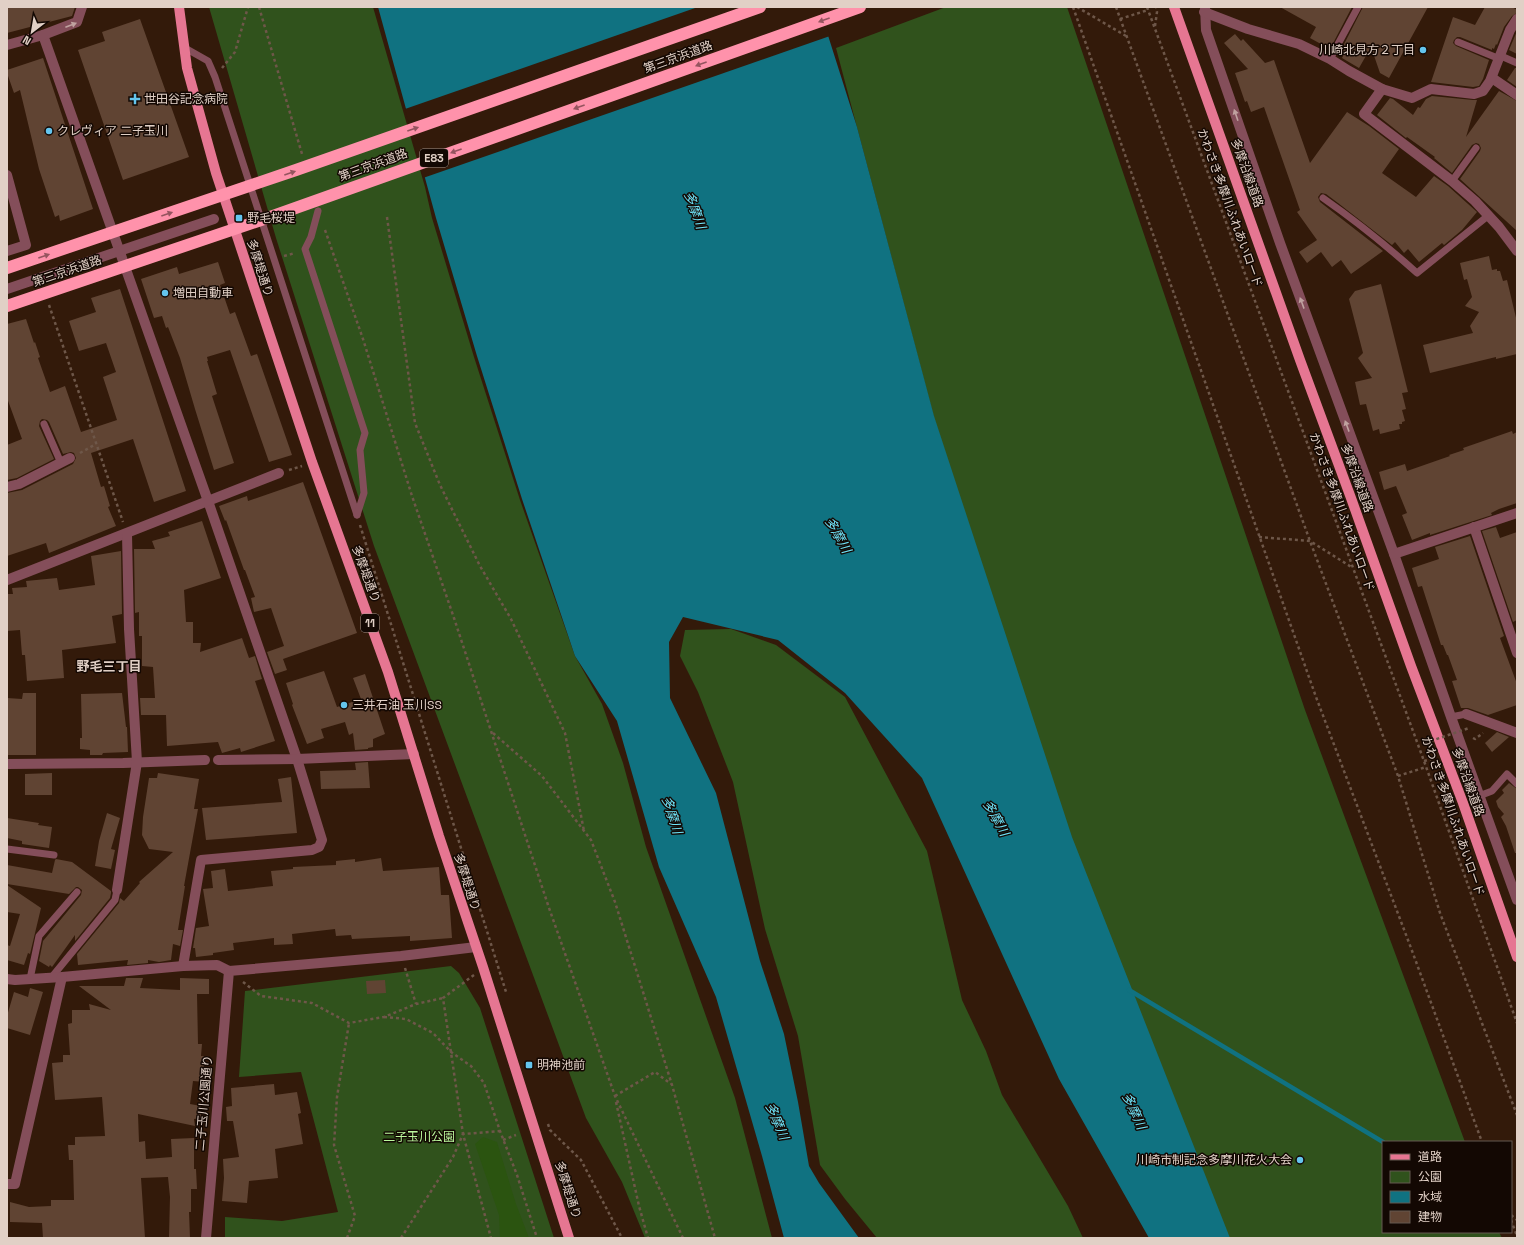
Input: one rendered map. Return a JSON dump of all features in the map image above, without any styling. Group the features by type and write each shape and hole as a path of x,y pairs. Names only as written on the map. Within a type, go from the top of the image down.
{"highway":[{"name":"第三京浜道路","path":"7,268 296,170 760,7"},
{"name":"第三京浜道路","path":"7,306 281,213 860,7"}],"main road":[{"name":"多摩堤通り","path":"179,7 187,68 216,173 312,462 388,672 438,836 483,967 569,1238"},
{"name":"多摩沿線道路","path":"1174,7 1300,360 1354,505 1410,666 1462,803 1517,957"}],"street":[{"path":"7,45 43,35 77,22 82,7"},
{"path":"1517,19 1510,30 1492,78 1483,91 1474,94 1431,89 1412,98 1382,89 1330,59 1299,44 1248,29 1204,10 1206,30 1277,235 1394,554 1450,717 1517,900"},
{"path":"43,35 208,500 297,759 322,840 319,847 312,850 201,860 183,966"},
{"path":"1492,78 1517,96"},
{"path":"1382,89 1364,114 1452,181 1475,201 1517,251"},
{"path":"7,175 26,245 7,251"},
{"path":"7,289 214,218"},
{"path":"7,487 19,484 70,458"},
{"path":"7,580 279,473"},
{"path":"1394,554 1517,513"},
{"path":"1474,527 1517,652"},
{"path":"116,890 137,762 129,629 127,534"},
{"path":"1466,714 1517,733"},
{"path":"218,760 297,759 414,754"},
{"path":"7,764 205,760"},
{"path":"7,979 51,978 183,966 217,965 229,971 401,956 476,947"},
{"name":"二子玉川公園通り","path":"206,1238 229,971"},
{"path":"7,1184 15,1184 62,977"}],"lane":[{"path":"1330,59 1358,7"},
{"path":"1458,42 1517,63"},
{"path":"185,48 208,61 216,77 357,515"},
{"path":"1452,181 1476,148"},
{"path":"1322,198 1353,218 1417,274 1488,215"},
{"path":"318,211 311,237 305,250 364,433 360,450 364,493 357,515"},
{"path":"44,424 61,463"},
{"path":"1450,717 1466,714"},
{"path":"1479,796 1492,791 1507,774 1517,784"},
{"path":"7,849 54,855"},
{"path":"51,978 115,900 116,890"},
{"path":"30,979 39,936 77,892"}],"path":[{"path":"216,77 235,52 248,7"},
{"path":"259,7 303,157"},
{"path":"1074,7 1316,697 1411,948 1482,1141"},
{"path":"1077,7 1127,36"},
{"path":"1116,7 1310,541 1398,776 1440,913 1517,1115"},
{"path":"1155,29 1157,12 1156,7"},
{"path":"1120,19 1148,9"},
{"name":"かわさき多摩川ふれあいロード","path":"1148,9 1426,767 1517,1024"},
{"path":"318,211 363,339 412,496 548,905 615,1096 683,1238"},
{"path":"387,217 415,423 440,485 480,566 511,619 565,733 584,831"},
{"path":"274,259 305,250"},
{"path":"47,299 127,534"},
{"path":"70,458 96,444"},
{"path":"279,473 312,462"},
{"path":"357,515 508,998"},
{"path":"1259,537 1310,541 1353,569"},
{"path":"1425,743 1469,728"},
{"path":"492,733 542,776 590,840 615,902 672,1085 714,1238"},
{"path":"1424,762 1431,759"},
{"path":"1398,776 1426,767"},
{"path":"401,956 416,1004"},
{"path":"229,971 261,996 312,1003 349,1023 384,1017 416,1004 444,998 483,967"},
{"path":"444,998 464,1134 491,1238"},
{"path":"384,1017 406,1020 433,1032 451,1052 471,1066 484,1083 503,1140 517,1175 537,1238"},
{"path":"347,1238 355,1216 334,1145 337,1097 349,1023"},
{"path":"615,1096 655,1072 672,1085"},
{"path":"615,1096 639,1206 648,1238"},
{"path":"547,1124 550,1130 581,1160 622,1238"},
{"path":"464,1134 500,1131"},
{"path":"401,1238 453,1157 464,1134"},
{"path":"503,1140 516,1135"},
{"path":"1512,1223 1517,1236"}],"green space":[{"path":"209,7 373,7 425,187 432,218 474,357 520,500 575,656 602,704 623,763 646,847 735,1098 772,1238 645,1238 622,1182 586,1118 374,546 276,238"},
{"path":"946,7 1067,7 1305,710 1465,1141 1382,1141 1382,1233 1500,1233 1502,1238 1229,1238 1071,839 934,418 836,48"},
{"path":"731,629 776,645 845,697 927,851 962,1000 986,1051 1002,1095 1068,1206 1083,1238 877,1238 845,1199 820,1165 798,1036 765,929 733,782 698,692 680,656 685,630"},
{"name":"二子玉川公園","path":"451,966 459,973 480,1008 554,1238 225,1238 225,1217 282,1221 338,1212 301,1072 239,1077 245,991"},
{"path":"483,1137 497,1142 516,1204 529,1238 500,1238 499,1215 475,1144"}],"water":[{"name":"多摩川","path":"378,7 819,7 857,127 934,416 1072,837 1230,1238 1149,1238 1059,1079 922,778 845,693 778,640 683,617 669,642 670,698 716,793 760,961 784,1034 809,1166 819,1183 859,1238 784,1238 716,997 659,867 617,721 575,656 522,499 436,218"}],"pier":[{"path":"698,7 821,7 830,36 423,178 405,109"}],"building":[{"path":"7,7 75,7 72,16 7,33"},
{"path":"1280,7 1352,7 1330,49 1310,38 1316,27"},
{"path":"1363,7 1428,7 1389,78 1380,73 1371,47 1359,68 1342,58 1343,56 1339,54"},
{"path":"1485,7 1512,7 1517,10 1517,13 1512,16 1504,27 1497,45 1496,44 1494,49 1492,48 1492,50 1460,37 1457,37 1454,40 1453,43 1456,46 1489,60 1483,79 1479,86 1473,87 1431,82 1453,17 1475,25"},
{"path":"140,19 189,157 123,180 78,50 105,41 102,32"},
{"path":"1517,31 1517,54 1509,50"},
{"path":"1235,34 1241,41 1243,39 1265,63 1274,60 1310,163 1347,112 1369,126 1399,149 1382,173 1416,197 1434,176 1448,186 1477,212 1462,230 1444,245 1442,243 1419,262 1408,249 1404,253 1395,242 1392,245 1326,194 1321,193 1318,197 1320,202 1383,251 1351,274 1341,260 1332,267 1321,252 1307,263 1299,252 1317,240 1297,212 1300,210 1264,107 1251,112 1247,101 1245,102 1235,73 1248,69 1224,43"},
{"name":"クレヴィア 二子玉川","path":"43,58 93,209 60,221 59,215 55,217 39,169 20,90 14,93 7,73 7,70"},
{"path":"1515,68 1517,68 1517,87 1507,80"},
{"path":"1499,91 1517,101 1517,231 1460,179 1480,151 1481,148 1479,144 1476,143 1472,145 1452,173 1434,158 1435,157 1407,137 1406,138 1377,115 1390,98 1413,115 1426,99 1432,96 1477,100 1466,137"},
{"path":"1489,256 1492,270 1497,269 1497,271 1500,271 1503,281 1507,280 1517,322 1517,354 1496,359 1496,357 1430,373 1423,345 1473,333 1470,326 1479,312 1465,306 1472,297 1467,279 1464,280 1460,263"},
{"path":"218,262 225,283 220,285 230,314 235,312 251,356 257,354 292,455 269,462 230,350 207,357 217,394 212,396 234,463 214,470 180,358 162,316 154,318 141,279 177,267 179,274"},
{"path":"1381,284 1408,392 1402,393 1406,409 1402,410 1405,421 1402,422 1402,424 1399,424 1400,429 1380,434 1379,429 1373,431 1366,404 1360,405 1355,382 1372,378 1358,358 1363,353 1349,299 1355,291"},
{"path":"120,289 186,491 154,502 133,439 91,453 101,487 104,486 110,506 108,507 116,526 49,553 46,543 7,556 7,493 22,490 73,464 76,458 74,453 71,452 63,454 49,422 42,419 39,426 54,459 17,478 7,480 7,445 22,439 7,398 7,324 26,319 40,357 38,358 50,392 65,386 81,432 117,420 103,377 116,372 106,343 79,351 69,321 96,312 91,298"},
{"path":"1512,431 1513,434 1517,432 1517,503 1499,509 1491,513 1492,515 1430,535 1430,533 1412,540 1402,515 1407,513 1396,486 1384,490 1379,472 1405,464 1407,471 1450,456 1449,455 1464,450 1463,448"},
{"path":"303,482 357,633 283,659 287,670 275,674 267,652 284,646 271,608 254,612 251,598 255,597 226,520 225,521 219,506 247,496 248,501"},
{"path":"202,521 221,578 184,590 186,622 193,622 193,643 201,643 200,652 242,638 249,658 255,656 262,679 255,681 275,741 241,752 240,748 222,753 218,742 167,746 166,715 141,715 140,698 155,698 153,667 142,666 142,636 139,636 139,612 135,613 134,549 155,549 152,541 170,536 168,532"},
{"path":"1496,527 1500,538 1517,532 1517,620 1513,622 1482,531"},
{"path":"1470,536 1504,636 1500,638 1517,684 1517,705 1488,715 1468,708 1461,708 1452,681 1457,680 1448,655 1443,645 1441,645 1422,586 1418,587 1412,568 1439,559 1435,547"},
{"path":"121,551 122,614 112,616 116,643 62,650 64,678 27,681 25,655 22,655 20,630 7,631 7,594 13,594 12,588 27,587 26,581 57,578 59,590 95,585 91,556"},
{"path":"324,671 337,707 361,699 353,678 365,674 385,734 373,739 373,747 355,750 353,733 349,735 345,722 321,729 324,738 307,744 292,705 293,704 286,683"},
{"path":"23,693 36,693 36,755 7,755 7,698 22,699"},
{"path":"122,693 127,727 128,752 90,755 90,750 80,749 80,738 82,738 81,694"},
{"path":"1497,732 1509,737 1492,752 1485,743"},
{"path":"368,762 370,788 321,789 320,771 356,770 355,763"},
{"path":"52,773 52,795 25,795 25,774"},
{"path":"158,773 199,779 194,809 198,809 184,886 178,930 183,930 180,946 173,944 171,960 159,962 148,960 148,963 127,965 128,960 78,965 77,954 119,903 120,898 124,901 140,883 139,882 173,852 149,849 142,835 143,817 149,778 157,778"},
{"path":"291,777 297,833 206,840 202,808 282,802 278,779"},
{"path":"1509,783 1517,789 1517,853 1515,853 1506,826 1501,817 1504,814 1498,807 1496,801 1504,793 1502,790"},
{"path":"107,813 120,818 111,849 115,850 111,869 95,866 99,841"},
{"path":"7,818 39,823 38,825 52,827 49,848 22,844 22,841 7,838"},
{"path":"381,858 383,871 439,867 441,895 449,895 452,938 410,941 410,936 352,939 351,935 336,936 335,929 292,934 293,944 274,945 274,938 233,943 234,950 196,957 195,948 193,948 196,928 209,926 203,889 213,888 211,871 225,869 228,891 273,886 271,871 293,869 293,867 336,865 336,861 355,859 355,862"},
{"path":"56,859 72,862 111,891 111,893 110,898 75,941 75,935 52,967 50,965 49,967 39,961 43,941 81,895 82,890 76,887 69,894 7,884 7,865 52,873"},
{"path":"7,885 41,908 30,954 28,953 24,965 7,960 7,945 10,946 20,914 7,912"},
{"path":"126,978 143,978 140,988 180,990 180,978 209,979 209,994 197,994 198,1044 202,1044 201,1056 204,1056 204,1067 207,1067 205,1082 193,1081 190,1104 201,1106 201,1118 194,1119 195,1126 138,1114 139,1142 145,1141 146,1159 172,1157 171,1139 194,1138 194,1169 196,1169 197,1189 191,1189 191,1212 189,1212 190,1238 169,1238 170,1197 168,1177 141,1178 145,1238 43,1238 42,1223 10,1222 10,1202 29,1207 51,1206 51,1200 74,1200 73,1160 69,1160 68,1145 75,1145 75,1137 105,1136 102,1097 55,1100 52,1063 63,1062 63,1055 70,1055 68,1024 72,1023 72,1010 90,1010 89,1004 111,1010 79,986 124,986"},
{"path":"385,980 386,993 367,994 366,981"},
{"path":"30,988 43,992 30,1035 7,1028 7,1016 14,992 28,997"},
{"path":"274,1084 275,1095 297,1092 301,1113 298,1114 303,1144 275,1149 278,1178 249,1181 247,1203 222,1201 224,1178 223,1159 239,1157 233,1121 227,1121 226,1107 232,1106 231,1088"}],"waterway":[{"path":"1129,990 1382,1141"}],"place":[{"name":"川崎北見方２丁目","path":"1423,50"},
{"name":"世田谷記念病院","path":"135,99"},
{"name":"クレヴィア 二子玉川","path":"49,131"},
{"name":"野毛桜堤","path":"239,218"},
{"name":"増田自動車","path":"165,293"},
{"name":"三井石油 玉川SS","path":"344,705"},
{"name":"明神池前","path":"529,1065"},
{"name":"川崎市制記念多摩川花火大会","path":"1300,1160"}],"district":[{"name":"野毛三丁目","path":"109,666"}]}
